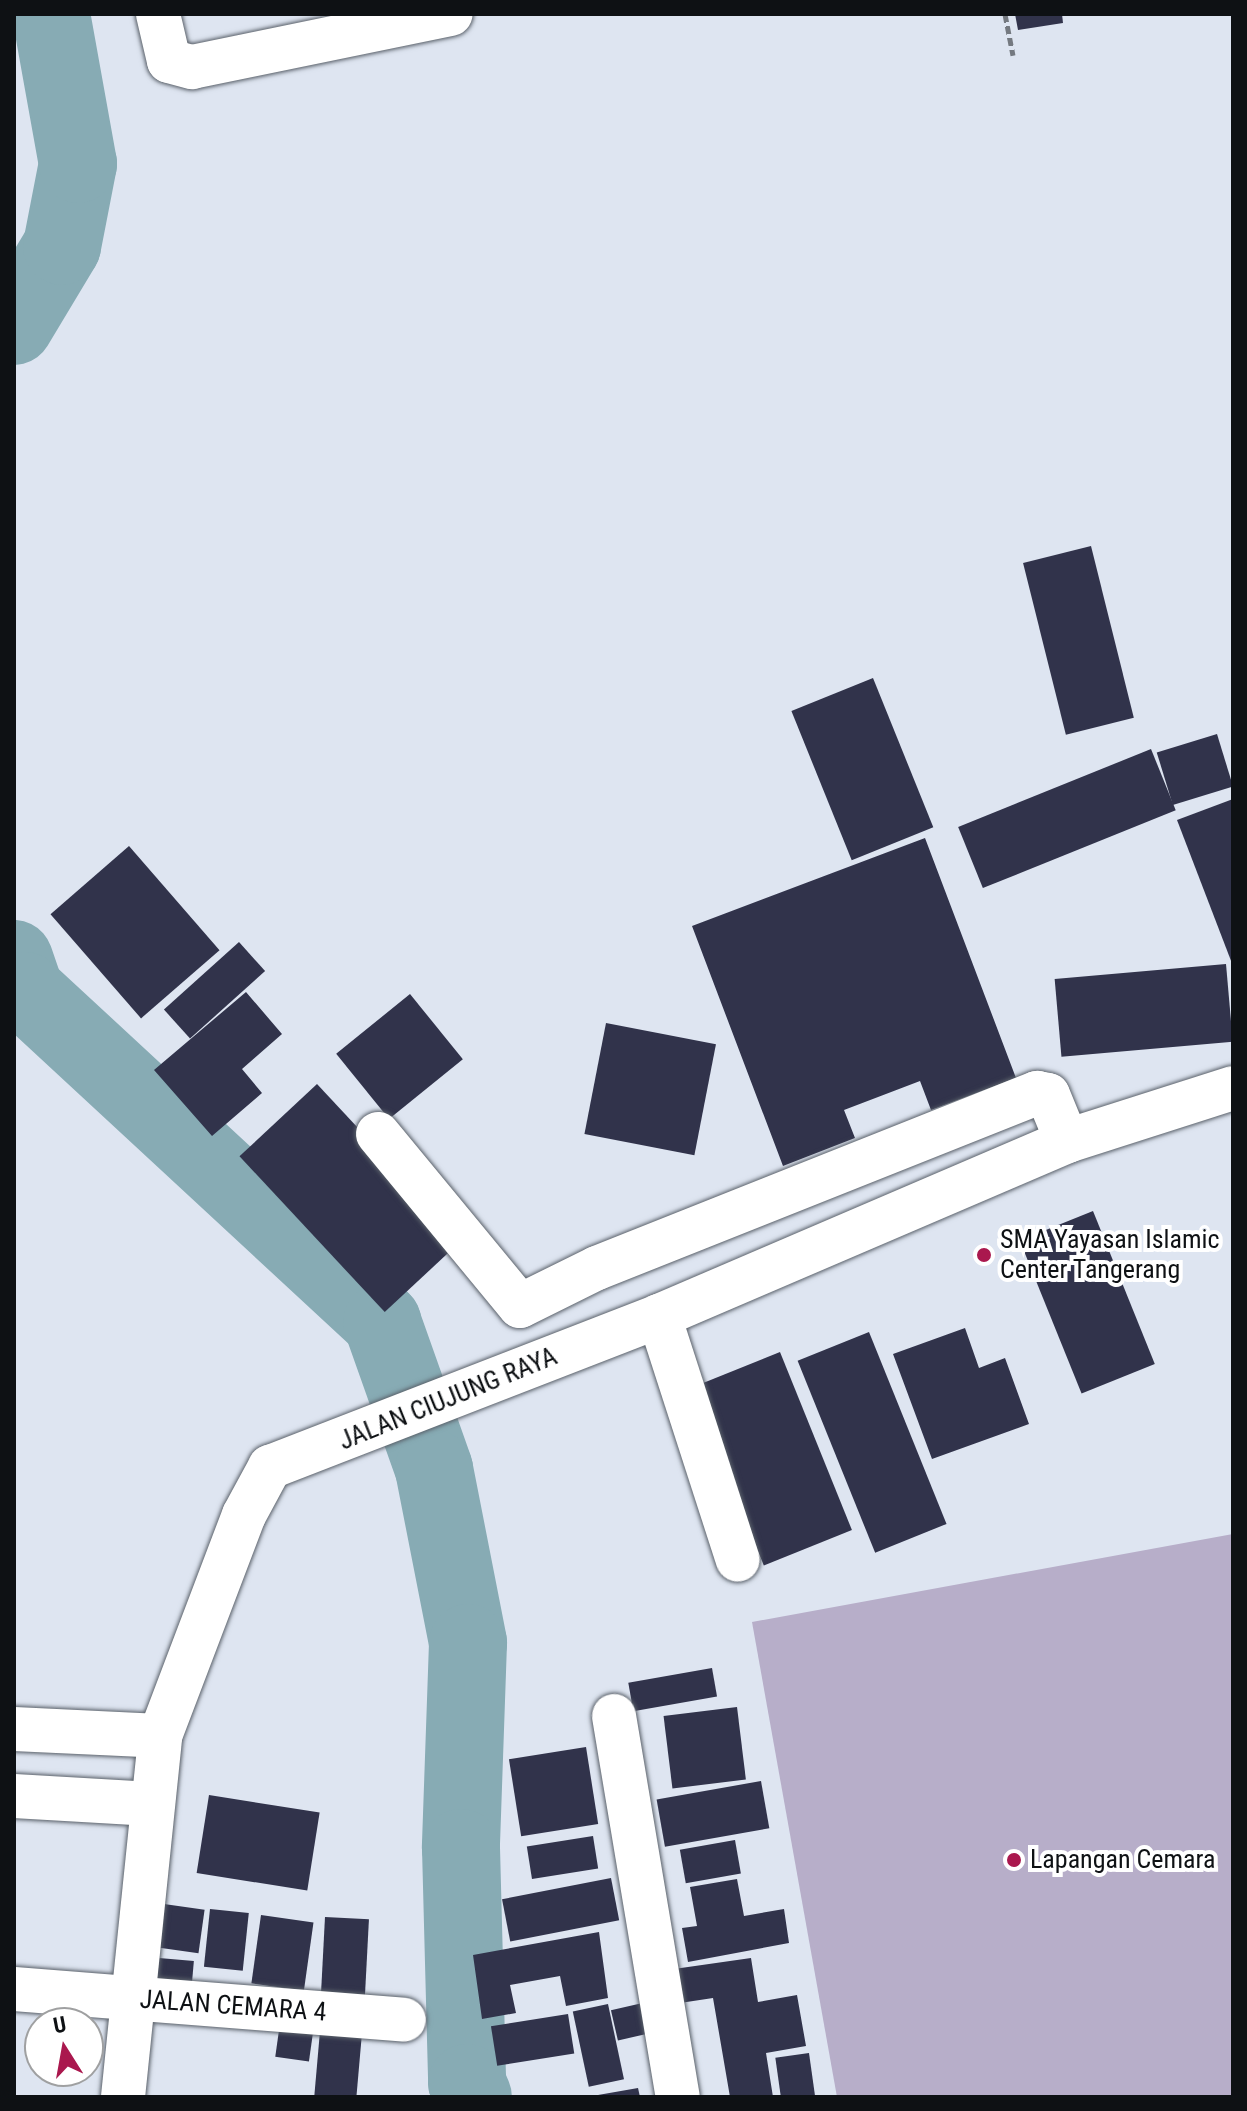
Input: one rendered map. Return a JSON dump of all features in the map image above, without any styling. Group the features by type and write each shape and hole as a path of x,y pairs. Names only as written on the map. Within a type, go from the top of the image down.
{"street":[{"path":"158,14 169,61 192,67 451,14"},
{"name":"JALAN CIUJUNG RAYA","path":"123,2097 130,1999 160,1736 258,1482 272,1466 339,1443 659,1316 1067,1141 1233,1088"},
{"path":"520,1306 597,1268 1037,1093 1048,1095 1067,1141"},
{"path":"378,1134 520,1306 550,1358"},
{"path":"659,1316 738,1560"},
{"path":"614,1716 678,2097"},
{"path":"14,1729 160,1736"},
{"path":"14,1796 152,1804"},
{"name":"JALAN CEMARA 4","path":"14,1989 404,2020"}],"path":[{"path":"1005,14 1013,55"}],"shaded area":[{"name":"Lapangan Cemara","path":"1233,1534 1233,2097 837,2097 752,1622"}],"building":[{"path":"1015,14 1062,14 1063,23 1018,30"},
{"path":"1091,546 1134,718 1066,735 1023,563"},
{"path":"873,678 933,827 852,860 791,711"},
{"path":"1217,734 1233,787 1173,805 1157,752"},
{"path":"1151,749 1176,810 983,888 958,827"},
{"path":"1233,799 1233,966 1177,820"},
{"path":"925,838 1016,1078 931,1110 920,1081 844,1110 855,1138 783,1166 692,926"},
{"path":"129,846 220,950 141,1018 51,914"},
{"path":"239,942 265,971 190,1039 164,1010"},
{"path":"1226,964 1233,1042 1061,1057 1055,979"},
{"path":"246,992 282,1034 242,1069 262,1093 212,1136 154,1070"},
{"path":"410,994 463,1059 389,1119 336,1054"},
{"path":"606,1023 716,1044 694,1155 584,1134"},
{"path":"317,1084 462,1240 385,1312 239,1156"},
{"path":"1093,1211 1155,1364 1082,1394 1020,1241"},
{"path":"965,1328 979,1368 1005,1358 1029,1424 932,1459 893,1354"},
{"path":"869,1332 947,1524 875,1553 798,1361"},
{"path":"780,1352 852,1530 764,1566 692,1388"},
{"path":"712,1668 717,1697 633,1711 628,1683"},
{"path":"737,1707 746,1779 672,1788 664,1716"},
{"path":"586,1747 598,1824 521,1836 509,1759"},
{"path":"761,1781 769,1828 665,1847 657,1799"},
{"path":"209,1795 320,1813 307,1891 197,1873"},
{"path":"593,1836 598,1869 532,1879 527,1846"},
{"path":"735,1840 741,1873 686,1883 680,1850"},
{"path":"611,1878 619,1920 510,1941 502,1899"},
{"path":"737,1879 744,1916 784,1909 789,1943 688,1962 682,1928 697,1926 690,1887"},
{"path":"164,1904 205,1910 198,1953 158,1948"},
{"path":"210,1909 249,1913 243,1971 204,1967"},
{"path":"261,1915 313,1922 304,1991 251,1983"},
{"path":"325,1917 369,1919 365,1999 321,1997"},
{"path":"599,1932 608,1998 566,2006 560,1976 510,1985 516,2013 482,2019 473,1955"},
{"path":"159,1958 194,1961 190,2000 156,1997"},
{"path":"751,1958 758,2002 797,1995 806,2046 766,2053 773,2097 730,2097 713,1998 680,2003 674,1969"},
{"path":"647,2002 654,2032 618,2041 611,2010"},
{"path":"608,2004 624,2079 589,2087 573,2011"},
{"path":"568,2014 574,2054 497,2066 491,2026"},
{"path":"280,2023 314,2028 309,2061 275,2057"},
{"path":"320,2031 362,2035 356,2097 314,2097"},
{"path":"809,2053 815,2097 781,2097 775,2058"},
{"path":"638,2088 640,2097 598,2097 598,2095"}],"waterway":[{"path":"14,326 62,246 78,164 51,14"},
{"path":"14,959 25,991 382,1322 434,1469 468,1643 461,1848 467,2083 473,2097"}],"place":[{"name":"SMA Yayasan Islamic Center Tangerang","path":"984,1255"},
{"name":"Lapangan Cemara","path":"1014,1860"}]}
